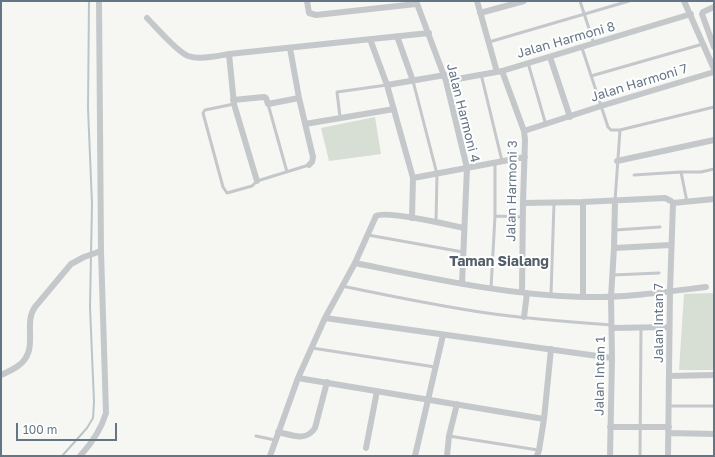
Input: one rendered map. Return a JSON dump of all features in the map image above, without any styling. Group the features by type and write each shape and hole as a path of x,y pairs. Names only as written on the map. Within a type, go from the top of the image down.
{"street":[{"path":"80,456 93,441 106,413 101,251 99,1"},
{"path":"307,1 308,12 316,15 416,3"},
{"name":"Jalan Harmoni 3","path":"477,1 488,42 524,131 524,317"},
{"path":"480,14 524,1"},
{"path":"684,1 691,14 714,70"},
{"name":"Jalan Harmoni 4","path":"416,3 446,78 467,168 462,284"},
{"path":"713,44 702,14 703,12 714,7"},
{"name":"Jalan Harmoni 8","path":"386,85 500,71 582,48 691,14"},
{"path":"147,18 167,39 187,55 203,57 429,33"},
{"path":"397,36 413,81"},
{"path":"370,39 394,109 413,178 412,218"},
{"path":"290,48 299,98 313,157 312,162 309,165"},
{"path":"229,54 234,102 257,181"},
{"path":"550,56 570,117"},
{"name":"Jalan Harmoni 7","path":"524,131 714,70"},
{"path":"234,102 265,98 268,104 299,98"},
{"path":"305,124 394,109"},
{"path":"617,161 714,140"},
{"path":"413,178 525,158"},
{"path":"523,203 615,201 662,198 668,199 673,203 714,199"},
{"name":"Jalan Intan 1","path":"610,456 612,358 611,297 615,230 615,201"},
{"path":"583,202 583,297"},
{"name":"Jalan Intan 7","path":"668,456 670,291 673,203"},
{"path":"270,456 298,378 325,318 355,264 375,218 382,214 436,222 464,228"},
{"path":"614,248 671,245"},
{"path":"1,375 20,364 25,359 29,345 30,318 35,307 71,264 93,253 101,251"},
{"path":"355,264 462,284 551,295 611,297 706,287"},
{"path":"325,318 612,358"},
{"path":"612,326 670,328"},
{"path":"415,456 443,335"},
{"path":"538,453 544,419 551,350"},
{"path":"669,376 714,375"},
{"path":"298,378 544,419"},
{"path":"278,432 301,437 307,436 313,432 327,382"},
{"path":"366,448 377,391"},
{"path":"447,456 449,436 457,404"},
{"path":"610,427 640,427 714,434"}],"lane":[{"path":"580,1 594,44"},
{"path":"488,42 629,1"},
{"path":"591,76 704,44"},
{"path":"582,48 609,129 620,130 714,107"},
{"path":"528,63 546,124"},
{"path":"481,74 502,161"},
{"path":"413,81 437,174 436,222"},
{"path":"340,118 337,92 386,85"},
{"path":"234,102 205,110 204,113 223,187 227,192 252,186 257,181 309,165"},
{"path":"268,104 287,172"},
{"path":"615,201 620,130"},
{"path":"491,288 495,216 495,163"},
{"path":"634,175 701,172 714,169"},
{"path":"681,172 687,202"},
{"path":"551,295 554,203"},
{"path":"495,216 523,216"},
{"path":"615,230 660,227"},
{"path":"368,235 463,252"},
{"path":"613,275 659,273"},
{"path":"342,286 389,296 488,313 612,326"},
{"path":"640,456 641,328"},
{"path":"312,348 435,367"},
{"path":"669,406 714,406"},
{"path":"256,436 275,440"},
{"path":"449,436 538,453"}],"shaded area":[{"path":"375,117 381,154 329,161 321,128"},
{"path":"714,293 714,370 679,370 684,294"}],"waterway":[{"path":"62,456 87,428 93,418 94,402 90,307 92,204 88,108 89,1"}],"district":[{"name":"Taman Sialang","path":"499,262"}]}
